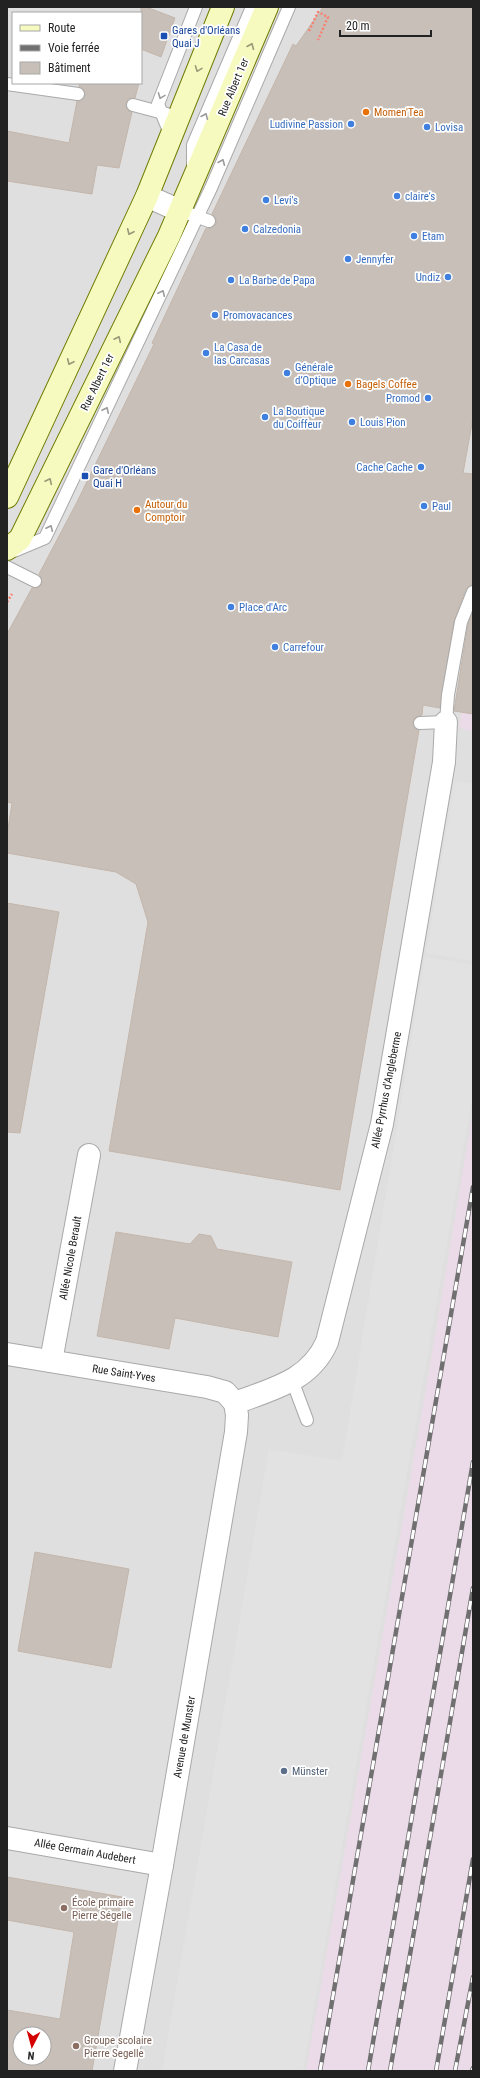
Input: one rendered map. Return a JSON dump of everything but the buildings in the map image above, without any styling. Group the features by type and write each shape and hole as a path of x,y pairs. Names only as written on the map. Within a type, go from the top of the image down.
{"street":[{"path":"7,497 147,196 171,123 223,7"},
{"name":"Rue Albert 1er","path":"7,548 20,539 189,214 208,187 268,7"},
{"path":"147,196 189,214"},
{"name":"Allée Pyrrhus d'Angleberme","path":"235,1403 266,1392 292,1380 310,1368 320,1357 327,1342 382,1124 444,762 446,722"},
{"name":"Allée Nicole Berault","path":"51,1361 89,1155"},
{"name":"Rue Saint-Yves","path":"7,1354 207,1387 225,1392 235,1403"},
{"name":"Avenue de Munster","path":"125,2071 236,1432 237,1415 235,1403"},
{"name":"Allée Germain Audebert","path":"7,1838 162,1865"}],"lane":[{"path":"171,123 158,104 196,7"},
{"path":"208,187 193,145 252,7"},
{"path":"208,187 289,7"},
{"path":"7,84 78,94"},
{"path":"133,105 171,123"},
{"path":"7,554 45,538 189,214 209,221"},
{"path":"7,567 35,581"},
{"path":"420,723 446,722 448,694 461,622 473,592"},
{"path":"292,1380 307,1420"}],"path":[{"path":"308,31 318,12 328,18 318,40"}],"shaded area":[{"path":"7,7 473,7 473,2071 7,2071"},
{"path":"473,640 473,731 459,728"},
{"path":"455,781 473,784 473,961 426,953"},
{"name":"Münster","path":"425,957 473,965 473,1093 303,2071 162,2071 269,1449 342,1461"},
{"path":"473,1112 473,2071 306,2071 426,1389"}],"railway":[{"path":"320,2071 473,1187"},
{"path":"368,2071 473,1462"},
{"path":"390,2071 473,1588"},
{"path":"436,2071 473,1859"},
{"path":"455,2071 473,1977"}],"place":[{"name":"Gares d'Orléans Quai J","path":"164,36"},
{"name":"Momen'Tea","path":"366,112"},
{"name":"Ludivine Passion","path":"351,124"},
{"name":"Lovisa","path":"427,127"},
{"name":"claire's","path":"397,196"},
{"name":"Levi's","path":"266,200"},
{"name":"Calzedonia","path":"245,229"},
{"name":"Etam","path":"414,236"},
{"name":"Jennyfer","path":"348,259"},
{"name":"Undiz","path":"448,277"},
{"name":"La Barbe de Papa","path":"231,280"},
{"name":"Promovacances","path":"215,315"},
{"name":"La Casa de las Carcasas","path":"206,353"},
{"name":"Générale d’Optique","path":"287,373"},
{"name":"Bagels Coffee","path":"348,384"},
{"name":"Promod","path":"428,398"},
{"name":"La Boutique du Coiffeur","path":"265,417"},
{"name":"Louis Pion","path":"352,422"},
{"name":"Cache Cache","path":"421,467"},
{"name":"Gare d'Orléans Quai H","path":"85,476"},
{"name":"Paul","path":"424,506"},
{"name":"Autour du Comptoir","path":"137,510"},
{"name":"Place d'Arc","path":"231,607"},
{"name":"Carrefour","path":"275,647"},
{"name":"Münster","path":"284,1771"},
{"name":"École primaire Pierre Ségelle","path":"64,1908"},
{"name":"Groupe scolaire Pierre Segelle","path":"76,2046"}]}
